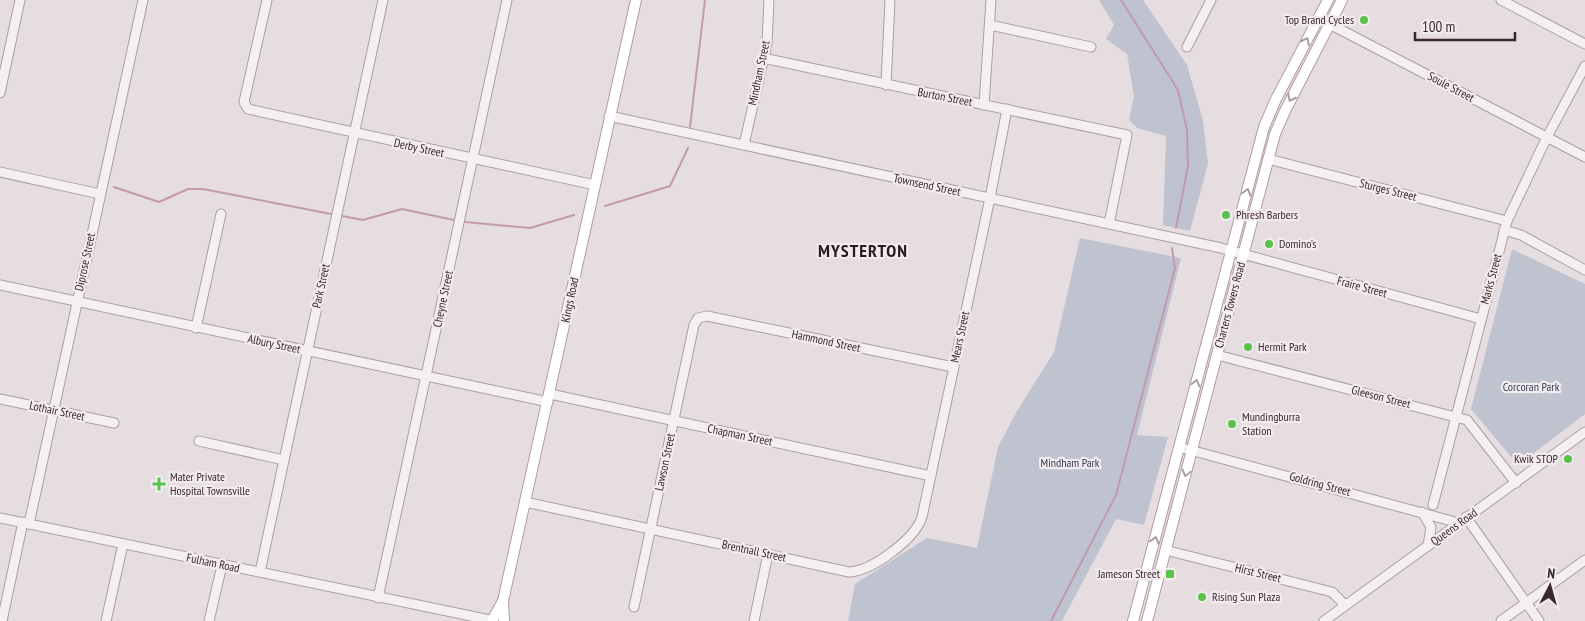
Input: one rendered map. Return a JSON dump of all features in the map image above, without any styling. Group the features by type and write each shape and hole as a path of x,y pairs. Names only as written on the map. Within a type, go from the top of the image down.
{"main road":[{"name":"Kings Road","path":"495,620 503,600 549,398 609,116 636,0"},
{"name":"Charters Towers Road","path":"1133,621 1180,448 1226,250 1264,127 1276,99 1328,0"},
{"name":"Charters Towers Road","path":"1147,621 1268,159 1285,111 1342,0"}],"street":[{"path":"0,93 20,0"},
{"name":"Diprose Street","path":"2,621 53,410 143,0"},
{"name":"Derby Street","path":"266,0 245,107 257,113 595,185"},
{"name":"Park Street","path":"260,572 383,0"},
{"name":"Cheyne Street","path":"378,598 507,0"},
{"name":"Mindham Street","path":"744,145 767,43 769,0"},
{"path":"886,85 890,0"},
{"path":"984,105 991,0"},
{"path":"1187,47 1211,0"},
{"path":"1501,0 1585,44"},
{"name":"Soule Street","path":"1318,18 1585,157"},
{"path":"990,26 1091,47"},
{"name":"Burton Street","path":"763,58 1127,135 1109,224"},
{"name":"Marks Street","path":"1433,504 1505,225 1546,137 1585,66"},
{"name":"Mears Street","path":"931,476 1007,109"},
{"name":"Townsend Street","path":"609,116 1244,255"},
{"name":"Sturges Street","path":"1268,159 1505,225 1585,270"},
{"path":"0,172 100,194"},
{"path":"196,328 221,214"},
{"name":"Fraire Street","path":"1244,255 1481,319"},
{"name":"Albury Street","path":"0,285 426,376 549,398"},
{"name":"Hammond Street","path":"698,318 707,316 953,367"},
{"name":"Lawson Street","path":"634,607 694,325 698,318"},
{"name":"Gleeson Street","path":"1217,355 1467,420 1516,483"},
{"name":"Chapman Street","path":"549,398 674,421 931,476"},
{"name":"Lothair Street","path":"0,399 114,423"},
{"name":"Queens Road","path":"1324,621 1585,432"},
{"path":"199,441 284,460"},
{"name":"Goldring Street","path":"1180,448 1422,512 1463,520"},
{"name":"Brentnall Street","path":"525,502 849,572 864,569 907,540 917,530 922,517 931,476"},
{"path":"1422,512 1431,527 1428,546"},
{"name":"Fulham Road","path":"0,518 378,598 495,620"},
{"path":"1463,520 1539,621"},
{"path":"106,621 123,544"},
{"name":"Hirst Street","path":"1165,550 1332,592 1345,605"},
{"path":"754,621 768,554"},
{"path":"1501,621 1585,560"},
{"path":"209,621 222,565"},
{"name":"Fulham Road","path":"427,608 461,621"}],"green space":[{"path":"1099,0 1143,0 1187,65 1203,121 1208,163 1190,231 1163,225 1166,136 1137,128 1129,120 1134,96 1127,54 1106,39 1114,25"},
{"name":"Mindham Park","path":"1080,238 1181,258 1137,435 1168,437 1144,525 1116,519 1062,621 848,621 855,584 927,538 977,548 998,447 1017,411 1054,352"},
{"name":"Corcoran Park","path":"1512,249 1585,284 1585,414 1518,465 1471,409"}],"waterway":[{"path":"690,127 705,0"},
{"path":"1121,0 1178,90 1187,130 1188,166 1176,228"},
{"path":"605,206 670,186 688,148"},
{"path":"114,187 159,202 188,189 203,189 331,214"},
{"path":"342,216 363,220 402,209 454,220"},
{"path":"465,222 530,228 574,215"},
{"path":"1051,621 1116,495 1175,268 1172,248"}],"place":[{"name":"Top Brand Cycles","path":"1364,20"},
{"name":"Phresh Barbers","path":"1226,215"},
{"name":"Domino's","path":"1269,244"},
{"name":"Hermit Park","path":"1248,347"},
{"name":"Mundingburra Station","path":"1232,424"},
{"name":"Kwik STOP","path":"1568,459"},
{"name":"Mater Private Hospital Townsville","path":"159,484"},
{"name":"Jameson Street","path":"1170,574"},
{"name":"Rising Sun Plaza","path":"1202,597"}],"district":[{"name":"MYSTERTON","path":"863,251"}]}
